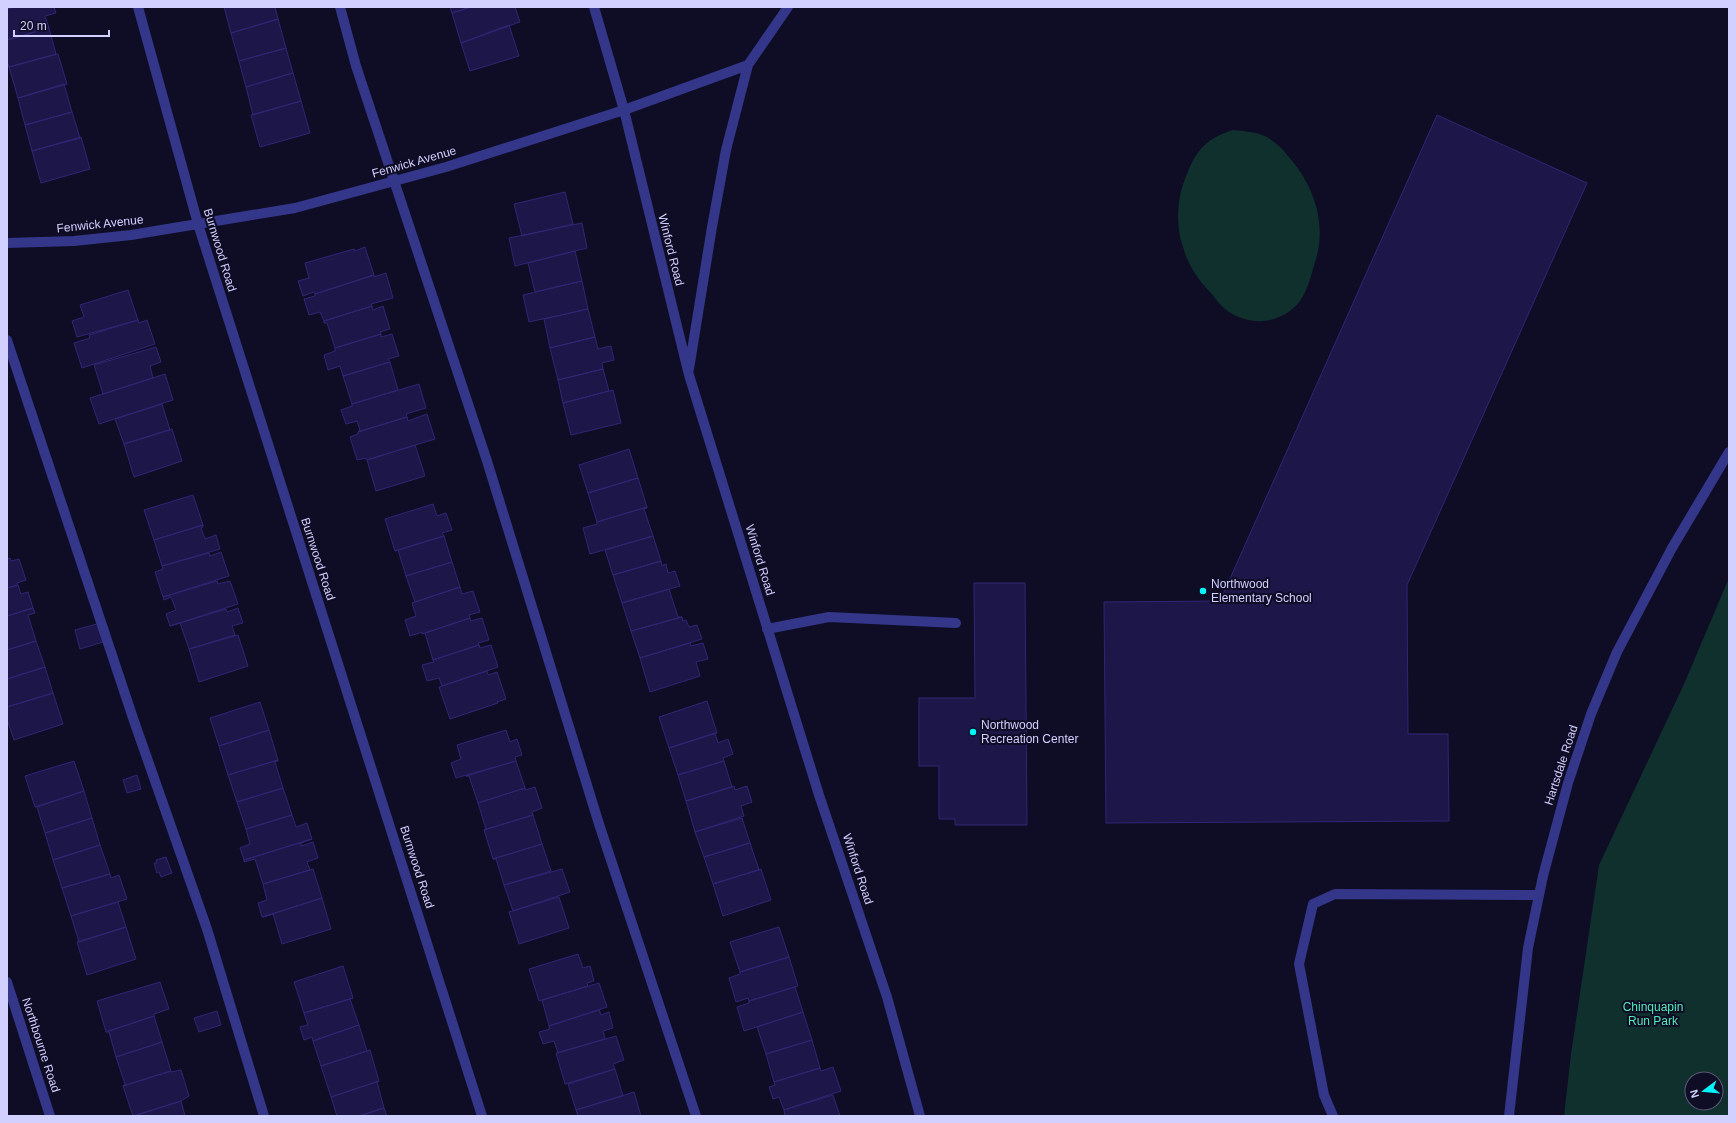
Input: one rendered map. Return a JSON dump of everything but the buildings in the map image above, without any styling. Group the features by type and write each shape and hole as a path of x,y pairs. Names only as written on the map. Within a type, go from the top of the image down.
{"street":[{"name":"Burnwood Road","path":"138,7 198,224 482,1116"},
{"path":"340,7 356,66 429,290 487,461 599,824 696,1116"},
{"name":"Winford Road","path":"594,7 624,110 688,375 819,795 886,997 920,1116"},
{"path":"688,375 726,150 748,65 788,7"},
{"name":"Fenwick Avenue","path":"7,243 74,241 131,235 296,208 453,164 624,110 748,65"},
{"path":"7,340 134,721 207,929 264,1116"},
{"name":"Hartsdale Road","path":"1509,1116 1528,948 1542,876 1568,783 1591,714 1614,658 1672,548 1729,452"},
{"path":"767,629 829,617 956,623"},
{"path":"1333,1116 1324,1095 1299,964 1313,904 1335,894 1539,895"},
{"name":"Northbourne Road","path":"7,982 50,1116"}],"green space":[{"path":"1233,130 1265,136 1275,142 1283,150 1297,167 1311,191 1319,218 1319,245 1306,291 1296,306 1288,312 1279,317 1265,321 1244,319 1221,306 1194,272 1185,254 1180,238 1178,220 1179,201 1181,191 1191,165 1199,151 1210,141"},
{"name":"Chinquapin Run Park","path":"1729,578 1729,1116 1564,1116 1571,1054 1599,865 1684,684"}],"place":[{"name":"Northwood Elementary School","path":"1203,591"},
{"name":"Northwood Recreation Center","path":"973,732"}]}
